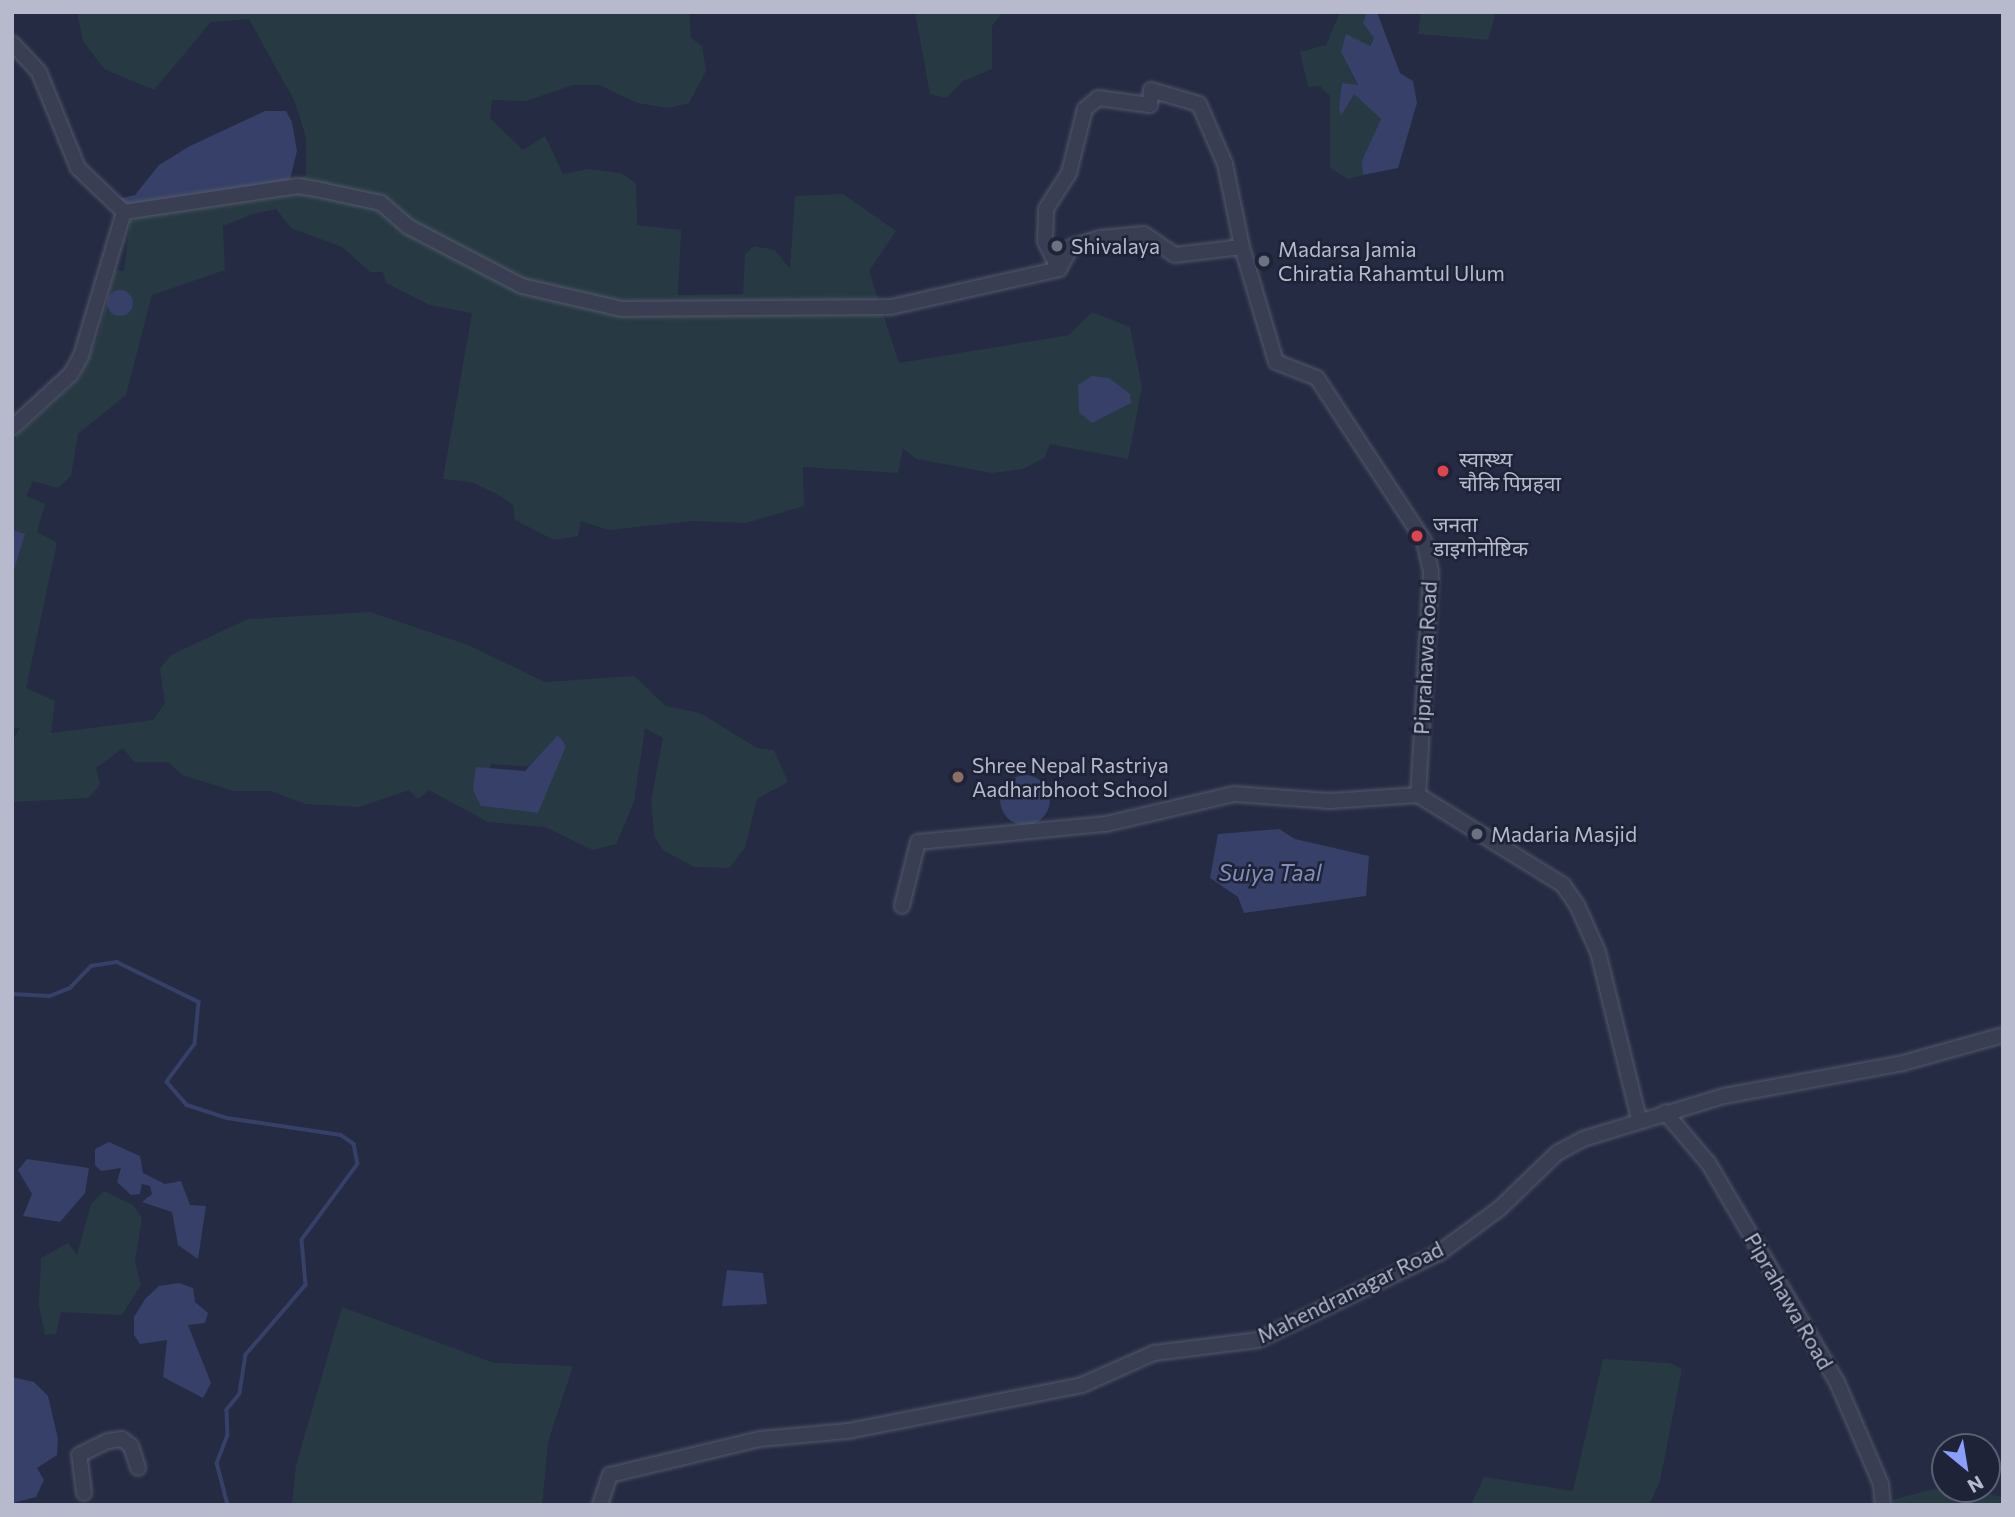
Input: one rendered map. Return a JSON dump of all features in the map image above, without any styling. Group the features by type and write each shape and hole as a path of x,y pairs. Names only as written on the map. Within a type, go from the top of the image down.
{"street":[{"path":"12,43 39,72 78,168 124,212"},
{"path":"124,212 298,186 381,203 409,228 522,286 622,309 891,307 1059,269 1071,247 1100,238 1144,234 1175,255 1242,247 1225,164 1199,104 1151,90 1150,105 1098,98 1085,109 1069,173 1046,209 1045,241 1059,269"},
{"path":"12,428 71,374 81,356 124,212"},
{"name":"Piprahawa Road","path":"1242,247 1276,362 1317,378 1424,541 1430,572 1418,794"},
{"path":"902,906 918,842 1106,824 1234,794 1330,800 1418,794 1570,895 1598,952 1639,1119"},
{"name":"Mahendranagar Road","path":"600,1505 610,1475 760,1439 848,1431 1082,1385 1154,1353 1258,1340 1439,1253 1499,1209 1557,1153 1639,1119 1903,1063 2003,1035"},
{"name":"Piprahawa Road","path":"1665,1112 1709,1164 1837,1382 1881,1484 1883,1505"},
{"path":"84,1493 79,1455 108,1441 131,1446 138,1468"}],"shaded area":[{"path":"77,12 689,12 691,38 702,46 706,71 689,103 668,108 637,103 599,85 573,85 526,101 492,100 490,118 523,150 545,136 563,174 588,169 621,173 636,183 637,225 681,230 678,295 743,294 745,254 754,246 775,250 790,269 795,196 843,194 896,231 869,271 899,363 1069,335 1092,312 1130,327 1142,387 1128,459 1050,444 1044,458 1023,469 992,473 917,459 903,449 898,473 803,467 804,506 746,523 693,521 609,530 581,521 578,536 554,540 515,520 513,505 497,494 471,482 443,479 472,313 430,305 386,283 383,272 370,272 342,247 291,228 276,209 253,214 223,226 225,270 152,295 126,395 78,434 71,476 58,488 33,481 26,496 45,504 37,532 57,543 26,688 55,701 51,733 153,720 165,703 160,669 171,655 248,619 370,612 468,645 545,682 634,676 666,706 700,713 757,748 774,750 788,782 757,799 745,848 729,868 694,867 663,850 654,836 651,800 663,738 645,728 634,802 616,844 593,850 545,827 488,822 429,790 418,799 409,790 359,807 306,804 271,791 234,791 182,775 168,762 134,762 123,748 96,768 100,785 88,798 13,802 12,741 20,728 12,728 12,441 79,378 98,337 115,270 124,271 130,222 149,208 282,189 306,175 306,137 294,100 249,19 211,22 154,90 104,69 83,41","holes":["491,764 535,767 538,813 481,806"]},
{"path":"915,12 1003,12 992,26 992,69 963,81 946,98 930,94"},
{"path":"1340,12 1367,12 1364,23 1374,38 1369,46 1346,35 1347,65 1358,86 1348,102 1354,93 1381,119 1363,175 1348,179 1330,168 1330,96 1320,86 1308,87 1300,52 1326,45"},
{"path":"1421,12 1496,12 1488,40 1418,34"},
{"path":"104,1191 133,1205 142,1218 135,1261 141,1285 122,1315 61,1312 56,1334 45,1335 39,1306 41,1258 68,1243 77,1255 91,1204"},
{"path":"342,1307 494,1363 573,1366 548,1442 542,1505 292,1505 296,1465"},
{"path":"1603,1359 1670,1363 1682,1369 1660,1481 1649,1505 1471,1505 1484,1477 1573,1491"},
{"path":"1931,1490 1931,1503 2001,1503 2001,1497 2003,1505 1893,1505 1892,1500"}],"water":[{"path":"1367,12 1377,12 1400,73 1413,81 1417,103 1398,168 1363,175 1362,161 1381,119 1354,94 1341,116 1339,108 1342,83 1358,85 1341,52 1346,34 1370,46 1374,38 1363,23"},
{"path":"265,111 286,111 292,122 297,151 289,183 132,206 118,199 135,195 159,165 190,146"},
{"path":"120,290 129,294 133,303 129,312 120,316 111,312 107,303 111,294"},
{"path":"1092,376 1109,378 1130,394 1131,403 1092,423 1079,412 1078,385"},
{"path":"12,530 25,534 12,576"},
{"path":"558,735 566,746 538,813 481,806 473,790 476,767 525,771"},
{"path":"1025,775 1043,782 1050,800 1043,818 1025,825 1007,818 1000,800 1007,782"},
{"name":"Suiya Taal","path":"1279,829 1295,839 1369,856 1366,896 1244,913 1238,897 1210,878 1218,834"},
{"path":"109,1142 140,1156 143,1173 165,1184 181,1181 190,1205 206,1206 198,1259 178,1245 172,1212 142,1202 152,1194 150,1186 142,1184 140,1194 131,1195 117,1182 121,1168 101,1171 95,1165 95,1149"},
{"path":"27,1159 89,1168 85,1193 60,1222 23,1216 32,1194 18,1170"},
{"path":"727,1270 763,1273 767,1304 722,1306"},
{"path":"179,1283 193,1288 195,1302 208,1313 205,1323 188,1325 211,1383 203,1398 163,1377 167,1340 140,1344 134,1335 134,1317 145,1299 159,1286"},
{"path":"12,1377 34,1382 48,1396 58,1439 57,1455 37,1468 44,1480 36,1497 12,1503"}],"waterway":[{"path":"12,994 50,996 70,988 91,966 117,962 199,1002 195,1044 167,1082 187,1105 227,1118 341,1135 354,1144 358,1164 302,1240 306,1285 246,1355 240,1394 227,1410 228,1435 217,1463 228,1505"}],"place":[{"name":"Shivalaya","path":"1057,246"},
{"name":"Madarsa Jamia Chiratia Rahamtul Ulum","path":"1264,261"},
{"name":"स्वास्थ्य चाैकि पिप्रहवा","path":"1443,471"},
{"name":"जनता डाइगोनोष्टिक","path":"1417,536"},
{"name":"Shree Nepal Rastriya Aadharbhoot School","path":"958,777"},
{"name":"Madaria Masjid","path":"1477,834"}]}
